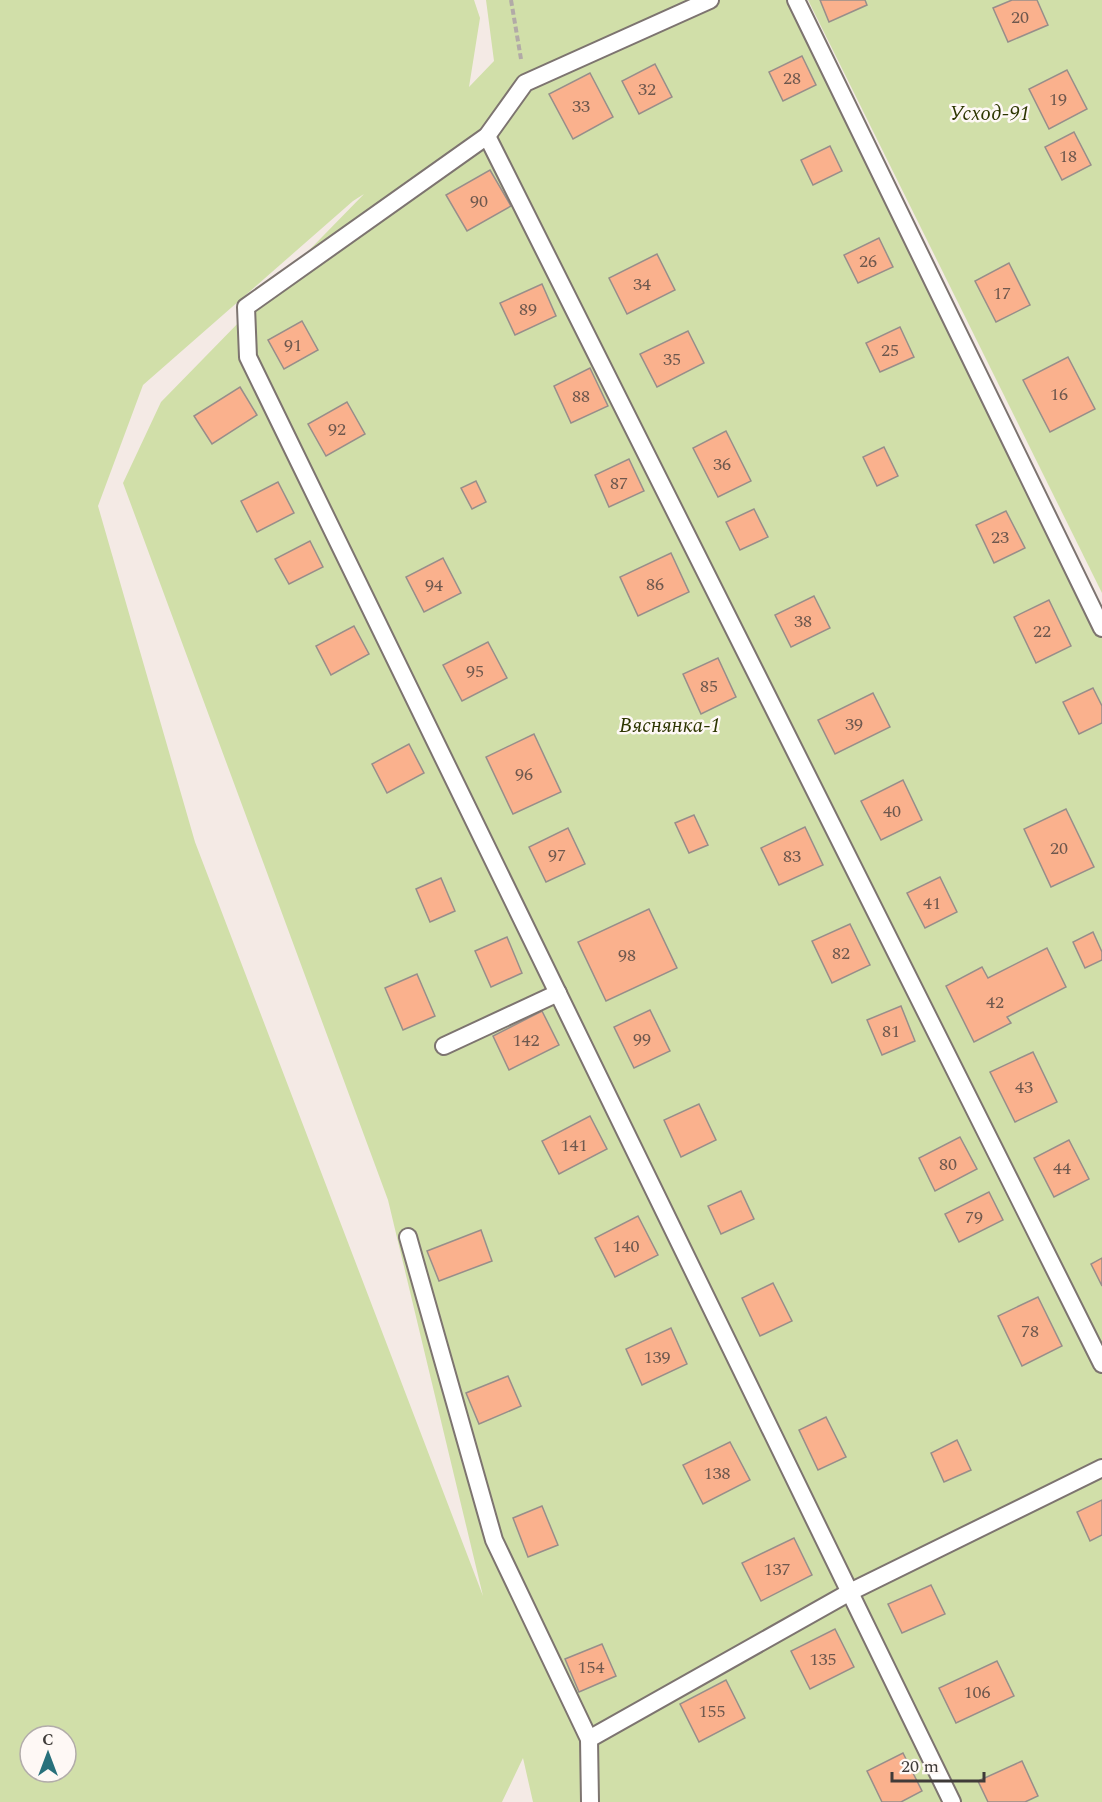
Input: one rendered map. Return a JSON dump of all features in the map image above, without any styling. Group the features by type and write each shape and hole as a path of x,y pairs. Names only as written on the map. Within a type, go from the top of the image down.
{"lane":[{"path":"710,0 525,83 487,136 246,307 248,357 952,1802"},
{"path":"796,0 1102,628"},
{"path":"487,136 1102,1364"},
{"path":"444,1046 558,993"},
{"path":"408,1237 494,1540 590,1739 590,1802"},
{"path":"590,1739 850,1592 1102,1468"}],"path":[{"path":"511,0 525,83"}],"green space":[{"name":"Вяснянка-1","path":"0,0 474,0 480,18 469,87 494,61 486,0 788,0 1102,632 1102,1802 533,1802 523,1758 502,1802 0,1802","holes":["364,194 161,402 123,483 388,1200 483,1596 195,842 98,506 143,385 353,201"]},
{"name":"Усход-91","path":"808,0 1102,0 1102,593"}],"building":[{"path":"820,0 865,0 867,5 829,22"},
{"path":"1012,0 1037,0 1048,25 1008,42 993,8"},
{"path":"802,56 816,85 783,101 769,72"},
{"path":"655,64 672,97 639,114 622,81"},
{"path":"1067,70 1087,109 1049,129 1029,89"},
{"path":"590,73 613,117 573,139 549,94"},
{"path":"1074,132 1091,165 1062,180 1045,147"},
{"path":"830,146 842,171 813,185 801,160"},
{"path":"490,170 511,206 467,231 446,195"},
{"path":"879,238 893,267 858,283 844,255"},
{"path":"657,254 675,290 627,314 609,278"},
{"path":"1009,263 1030,305 996,322 975,281"},
{"path":"542,284 556,316 515,335 500,303"},
{"path":"302,321 318,350 284,369 268,340"},
{"path":"900,327 914,357 880,372 866,343"},
{"path":"688,331 704,363 657,387 640,354"},
{"path":"1068,357 1095,409 1050,432 1023,380"},
{"path":"590,368 608,406 571,423 554,386"},
{"path":"240,387 257,415 212,444 194,416"},
{"path":"347,402 365,434 326,456 308,424"},
{"path":"726,431 751,481 718,497 693,448"},
{"path":"884,447 898,476 877,486 863,457"},
{"path":"629,459 644,491 609,507 595,475"},
{"path":"476,481 486,502 472,509 461,488"},
{"path":"278,482 294,513 257,532 241,501"},
{"path":"754,509 768,537 740,550 726,522"},
{"path":"1006,511 1025,548 994,563 976,525"},
{"path":"310,541 323,567 289,584 275,559"},
{"path":"671,553 689,592 638,616 620,577"},
{"path":"443,558 461,593 424,612 406,577"},
{"path":"814,596 830,628 791,647 775,615"},
{"path":"1049,600 1071,646 1036,663 1014,617"},
{"path":"354,626 369,654 331,675 316,646"},
{"path":"488,642 507,678 462,701 443,665"},
{"path":"718,658 736,697 701,714 683,674"},
{"path":"1093,688 1102,706 1102,723 1079,734 1063,702"},
{"path":"873,693 890,727 835,754 818,720"},
{"path":"534,734 561,792 513,814 486,757"},
{"path":"409,744 424,773 387,793 372,764"},
{"path":"903,780 922,820 881,840 861,801"},
{"path":"1066,809 1094,867 1051,887 1024,829"},
{"path":"694,815 708,845 689,853 675,823"},
{"path":"805,827 823,865 779,885 761,848"},
{"path":"568,828 585,864 546,882 529,847"},
{"path":"940,877 957,912 925,928 907,893"},
{"path":"441,878 455,911 430,922 416,889"},
{"path":"649,909 677,968 606,1001 578,942"},
{"path":"850,924 870,965 832,983 812,941"},
{"path":"1093,932 1102,952 1102,960 1085,968 1073,942"},
{"path":"507,937 522,973 491,987 475,951"},
{"path":"1047,948 1066,987 1007,1017 1011,1023 974,1042 946,986 982,967 988,978"},
{"path":"417,974 435,1016 403,1030 385,988"},
{"path":"901,1006 915,1041 882,1055 867,1020"},
{"path":"650,1010 670,1051 634,1068 614,1027"},
{"path":"542,1011 559,1045 509,1070 493,1036"},
{"path":"1033,1052 1057,1102 1015,1122 990,1072"},
{"path":"699,1104 716,1140 681,1157 664,1120"},
{"path":"590,1116 607,1149 559,1174 542,1141"},
{"path":"960,1137 977,1169 935,1191 919,1158"},
{"path":"1069,1140 1089,1179 1054,1197 1034,1158"},
{"path":"741,1191 754,1219 721,1234 708,1206"},
{"path":"989,1192 1003,1220 959,1242 945,1214"},
{"path":"638,1216 658,1255 615,1277 595,1238"},
{"path":"481,1230 492,1261 439,1281 427,1251"},
{"path":"1102,1258 1102,1286 1091,1264"},
{"path":"773,1283 792,1321 760,1336 742,1298"},
{"path":"1038,1297 1062,1346 1022,1366 998,1316"},
{"path":"671,1328 687,1364 642,1385 626,1349"},
{"path":"508,1376 521,1406 479,1424 466,1393"},
{"path":"826,1417 846,1457 818,1470 799,1430"},
{"path":"957,1440 971,1470 944,1482 931,1453"},
{"path":"730,1442 750,1480 703,1504 683,1465"},
{"path":"1102,1500 1102,1535 1090,1541 1077,1512"},
{"path":"542,1506 558,1545 528,1557 513,1518"},
{"path":"794,1538 812,1575 761,1601 742,1563"},
{"path":"931,1585 945,1614 902,1633 888,1604"},
{"path":"835,1629 854,1667 810,1689 791,1651"},
{"path":"602,1644 616,1676 579,1692 565,1659"},
{"path":"997,1661 1014,1696 956,1723 939,1688"},
{"path":"726,1680 745,1718 699,1742 680,1704"},
{"path":"903,1753 922,1791 901,1802 882,1802 867,1771"},
{"path":"1022,1761 1038,1796 1025,1802 988,1802 978,1781"}]}
